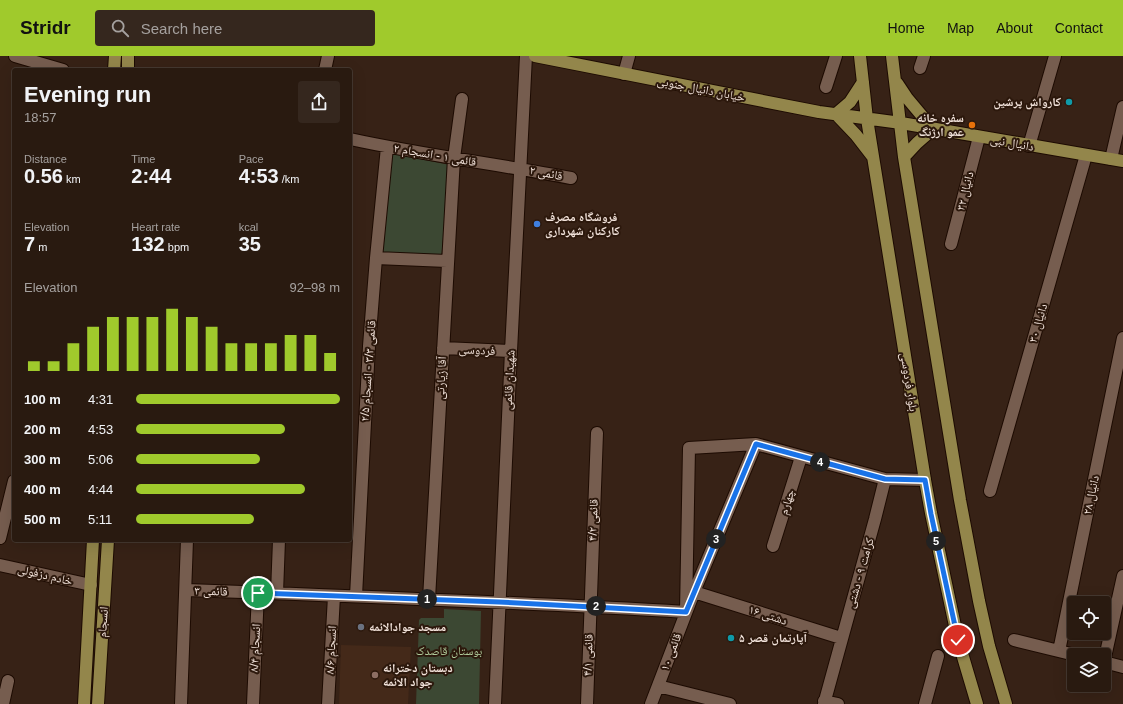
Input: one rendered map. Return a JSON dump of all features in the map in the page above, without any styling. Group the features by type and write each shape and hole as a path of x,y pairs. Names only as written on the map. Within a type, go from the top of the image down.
{"main road":[{"path":"114,68 115,56"},
{"path":"128,56 128,68"},
{"name":"خیابان دانیال جنوبی","path":"535,56 819,112 900,123"},
{"name":"بلوار فردوسی","path":"860,56 873,158 932,521 958,640 977,704"},
{"path":"892,56 904,158 960,500 979,602 989,646 1006,704"},
{"path":"895,79 900,90 933,128 904,158"},
{"path":"863,82 850,102 836,114 873,158"},
{"name":"دانیال نبی","path":"900,123 1117,160"},
{"name":"انسجام","path":"84,704 93,542"},
{"name":"انسجام","path":"98,704 108,542"}],"street":[{"path":"15,56 56,68"},
{"path":"325,68 328,56"},
{"name":"شهیدان قائمی","path":"495,704 526,56"},
{"path":"624,74 629,56"},
{"path":"826,87 836,56"},
{"path":"920,68 924,56"},
{"path":"1029,146 1055,56"},
{"name":"آقا زیارتی","path":"428,599 454,158 462,99"},
{"path":"1117,160 1123,107"},
{"name":"دانیال ۳۲","path":"952,244 979,137"},
{"name":"قائمی ۱ - انسجام ۲","path":"352,138 387,147 521,169"},
{"name":"قائمی ۳/۳ - انسجام ۲/۵","path":"356,596 356,469 387,147"},
{"name":"دانیال ۳۰","path":"990,491 1086,155"},
{"name":"قائمی ۲","path":"521,169 571,178"},
{"path":"376,258 447,261"},
{"name":"دانیال ۲۸","path":"1059,651 1123,338"},
{"name":"فردوسی","path":"443,348 511,351"},
{"name":"قائمی ۴/۲","path":"590,606 597,433"},
{"path":"686,612 689,448 756,444 885,479 925,480"},
{"name":"قائمی ۱۰","path":"651,704 694,592 756,444"},
{"name":"چهارم","path":"774,546 801,457"},
{"name":"کرامت ۹ - دشتی","path":"824,702 885,479"},
{"path":"0,538 12,489"},
{"path":"181,704 187,542"},
{"path":"277,593 279,542"},
{"name":"خادم دزفولی","path":"0,565 91,585"},
{"path":"1107,648 1123,576"},
{"name":"قائمی ۳","path":"186,590 590,606 686,612"},
{"name":"دشتی ۱۶","path":"694,592 841,638"},
{"name":"انسجام ۸/۴","path":"252,704 258,593"},
{"name":"انسجام ۸/۶","path":"328,704 334,596"},
{"name":"قائمی ۴/۱","path":"586,704 590,606"},
{"path":"1014,640 1067,653"},
{"path":"925,704 938,656"},
{"path":"1111,664 1123,667"},
{"path":"3,704 8,681"},
{"path":"658,686 730,704"},
{"path":"824,702 838,704"}],"shaded area":[{"name":"دبستان دخترانه جواد الائمه","path":"341,645 411,647 408,704 339,704"}],"green space":[{"path":"390,153 450,165 441,259 381,253"},
{"name":"بوستان قاصدک","path":"444,609 481,611 479,704 416,704 419,620 421,618 444,618"}],"place":[{"name":"کارواش پرشین","path":"1069,102"},
{"name":"سفره خانه عمو ارژنگ","path":"972,125"},
{"name":"فروشگاه مصرف کارکنان شهرداری","path":"537,224"},
{"name":"مسجد جوادالائمه","path":"361,627"},
{"name":"آپارتمان قصر ۵","path":"731,638"},
{"name":"دبستان دخترانه جواد الائمه","path":"375,675"}],"route":[{"path":"258,593 590,606 686,612 756,444 885,479 925,480 958,640"}]}
